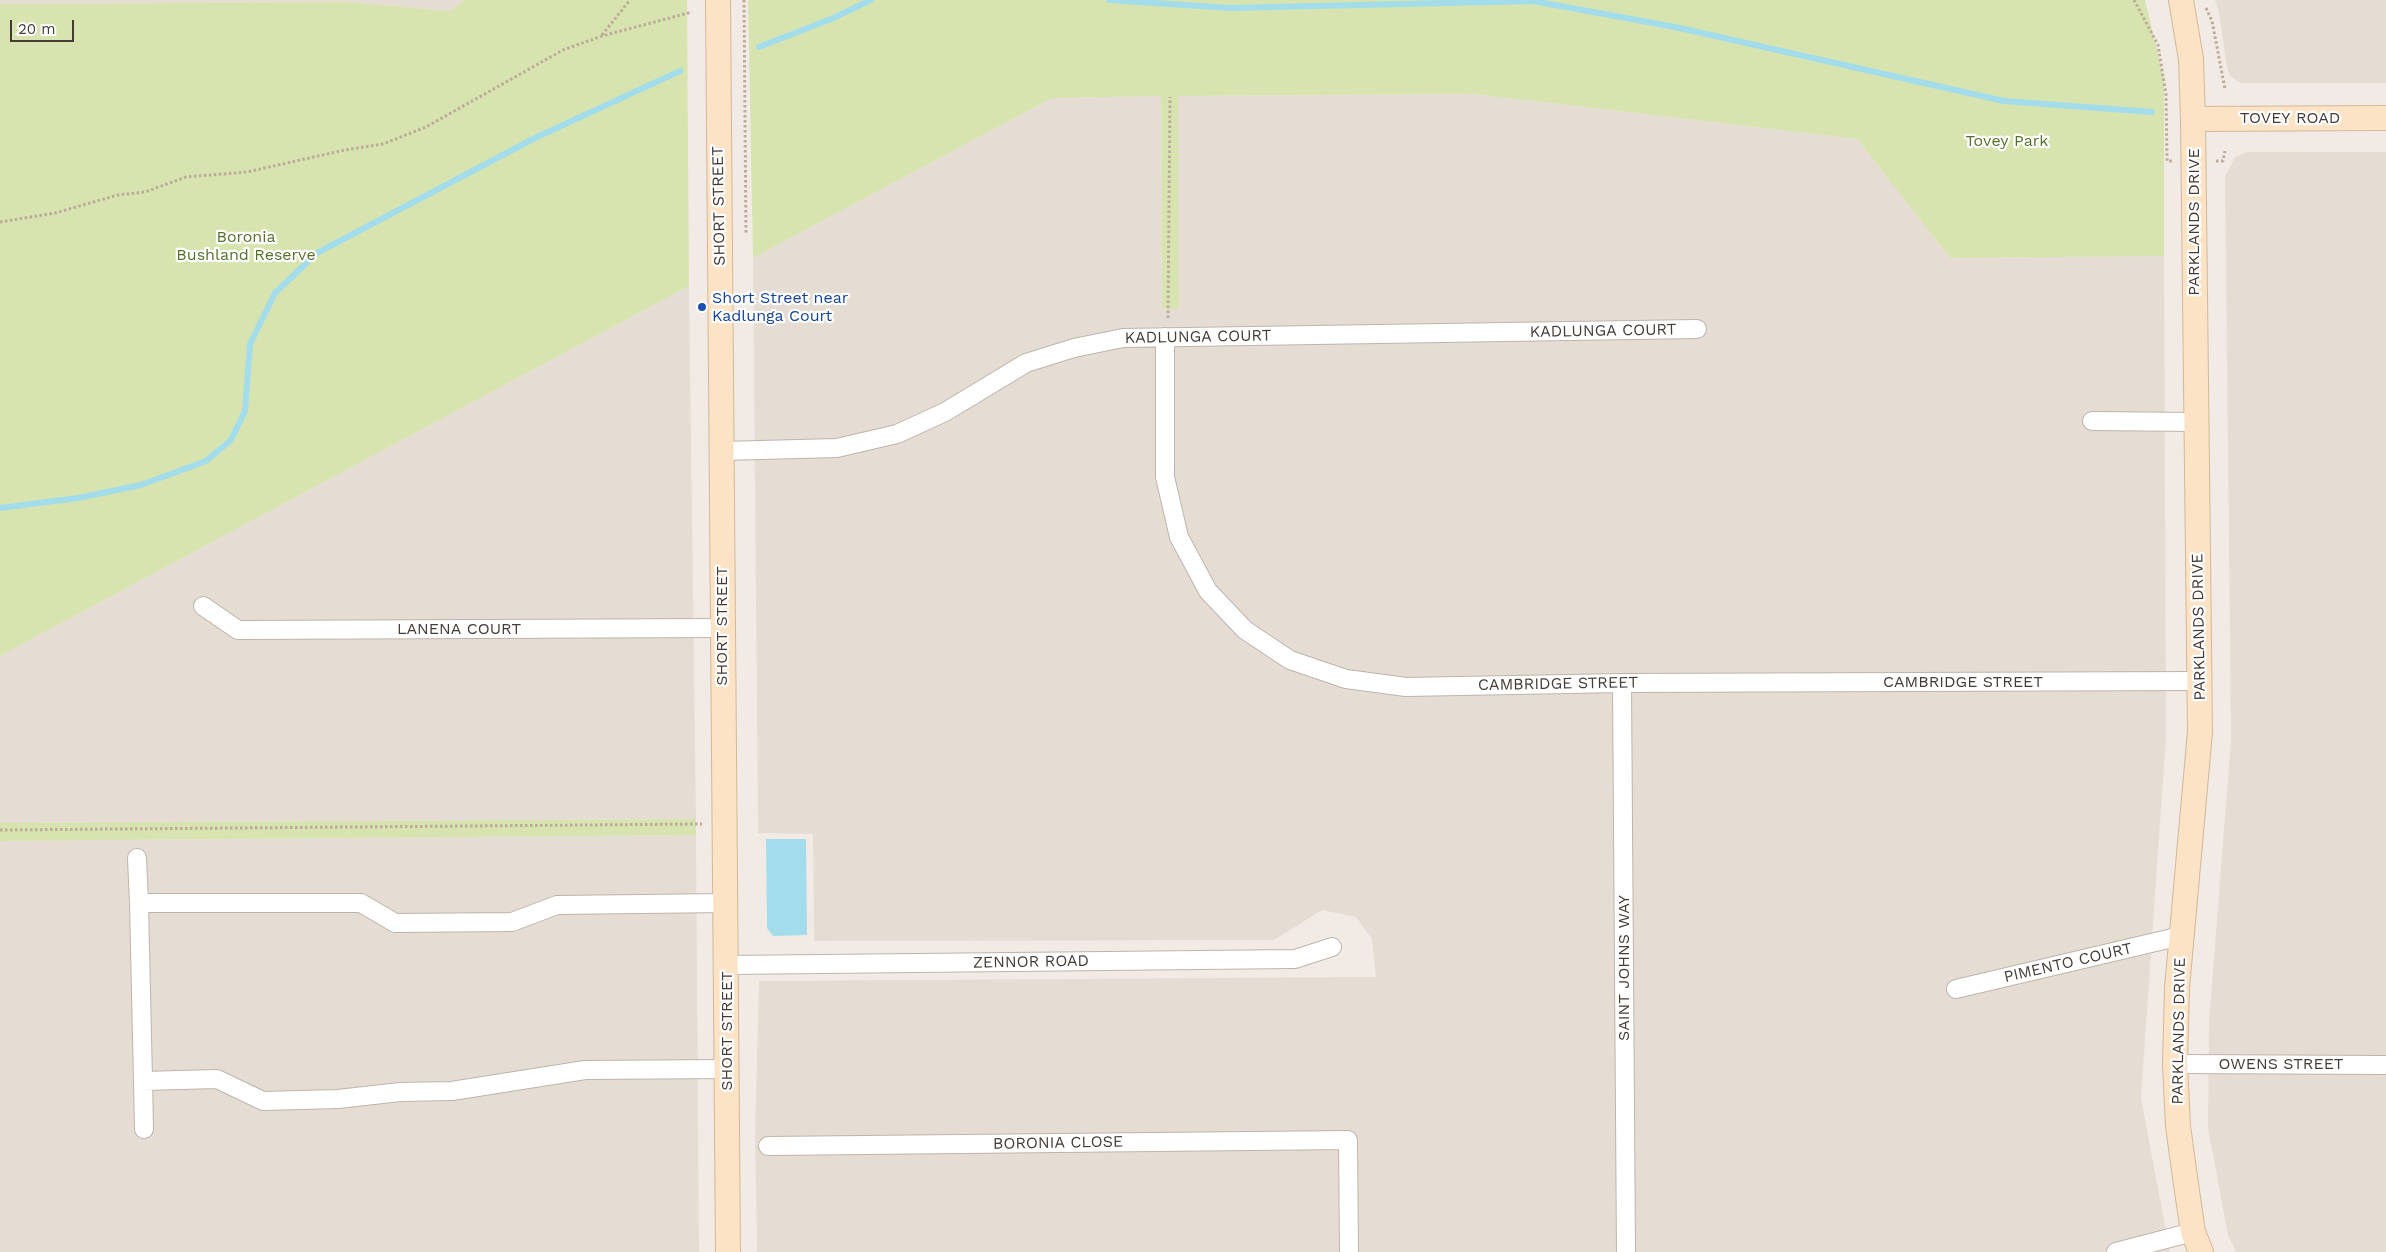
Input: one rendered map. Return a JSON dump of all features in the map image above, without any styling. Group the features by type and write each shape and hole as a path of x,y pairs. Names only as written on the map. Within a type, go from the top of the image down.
{"street":[{"name":"SHORT STREET","path":"718,0 728,1252"},
{"name":"PARKLANDS DRIVE","path":"2180,0 2191,59 2193,119 2200,732 2177,988 2175,1064 2178,1126 2197,1242"},
{"name":"TOVEY ROAD","path":"2193,119 2386,118"},
{"name":"KADLUNGA COURT","path":"722,451 837,448 897,434 946,412 1026,363 1074,348 1123,338 1697,329"},
{"name":"CAMBRIDGE STREET","path":"1165,337 1166,477 1179,537 1208,591 1246,630 1290,660 1346,679 1406,687 1622,683 2199,681"},
{"path":"2092,421 2196,422"},
{"name":"LANENA COURT","path":"203,606 238,630 722,628"},
{"name":"SAINT JOHNS WAY","path":"1622,683 1626,1252"},
{"path":"137,858 144,1129"},
{"path":"139,903 361,903 395,922 512,922 557,905 726,903"},
{"name":"PIMENTO COURT","path":"1956,989 2181,936"},
{"name":"ZENNOR ROAD","path":"727,965 1295,959 1332,947"},
{"name":"OWENS STREET","path":"2175,1064 2386,1065"},
{"path":"143,1081 217,1079 263,1101 338,1099 400,1092 452,1090 585,1070 727,1069"},
{"name":"BORONIA CLOSE","path":"768,1146 1348,1140 1349,1252"},
{"path":"2116,1252 2197,1242"}],"path":[{"path":"602,36 630,0"},
{"path":"744,0 746,233"},
{"path":"2204,0 2212,21 2225,89"},
{"path":"0,222 55,213 118,195 145,192 186,177 248,172 344,150 383,144 426,127 563,50 602,36 692,12"},
{"path":"1165,337 1168,315 1170,96"},
{"path":"2223,161 2225,151"},
{"path":"0,830 724,823"}],"shaded area":[{"path":"0,0 464,0 451,11 347,2 0,4"},
{"path":"2215,0 2386,0 2386,83 2241,83 2231,77 2227,68 2219,12"},
{"path":"1473,94 1857,139 1950,258 2164,256 2166,737 2141,1098 2170,1252 757,1252 755,1132 759,981 1376,977 1372,939 1356,917 1322,910 1274,940 814,941 813,834 758,833 753,258 1052,98 1161,96 1162,309 1179,309 1177,96"},
{"path":"2248,152 2386,152 2386,1252 2236,1252 2228,1235 2208,1128 2209,1021 2231,740 2225,177 2235,157"},
{"path":"689,286 696,819 0,823 0,656"},
{"path":"696,835 699,1252 0,1252 0,841"}],"green space":[{"name":"Boronia Bushland Reserve","path":"464,0 687,0 689,286 0,656 0,4 347,2 451,11"},
{"name":"Tovey Park","path":"748,0 2145,0 2164,79 2164,256 1950,258 1857,139 1473,94 1178,96 1179,309 1162,309 1161,96 1052,98 753,258"},
{"path":"696,819 696,835 0,841 0,823"}],"water":[{"path":"766,839 806,839 807,935 773,936 767,928"}],"waterway":[{"path":"759,47 831,19 871,0"},
{"path":"1109,0 1230,8 1533,1 1675,27 2004,101 2152,112"},
{"path":"0,508 78,498 141,485 206,461 231,440 245,411 250,344 275,293 317,253 535,138 680,71"}],"place":[{"name":"Short Street near Kadlunga Court","path":"702,307"}]}
